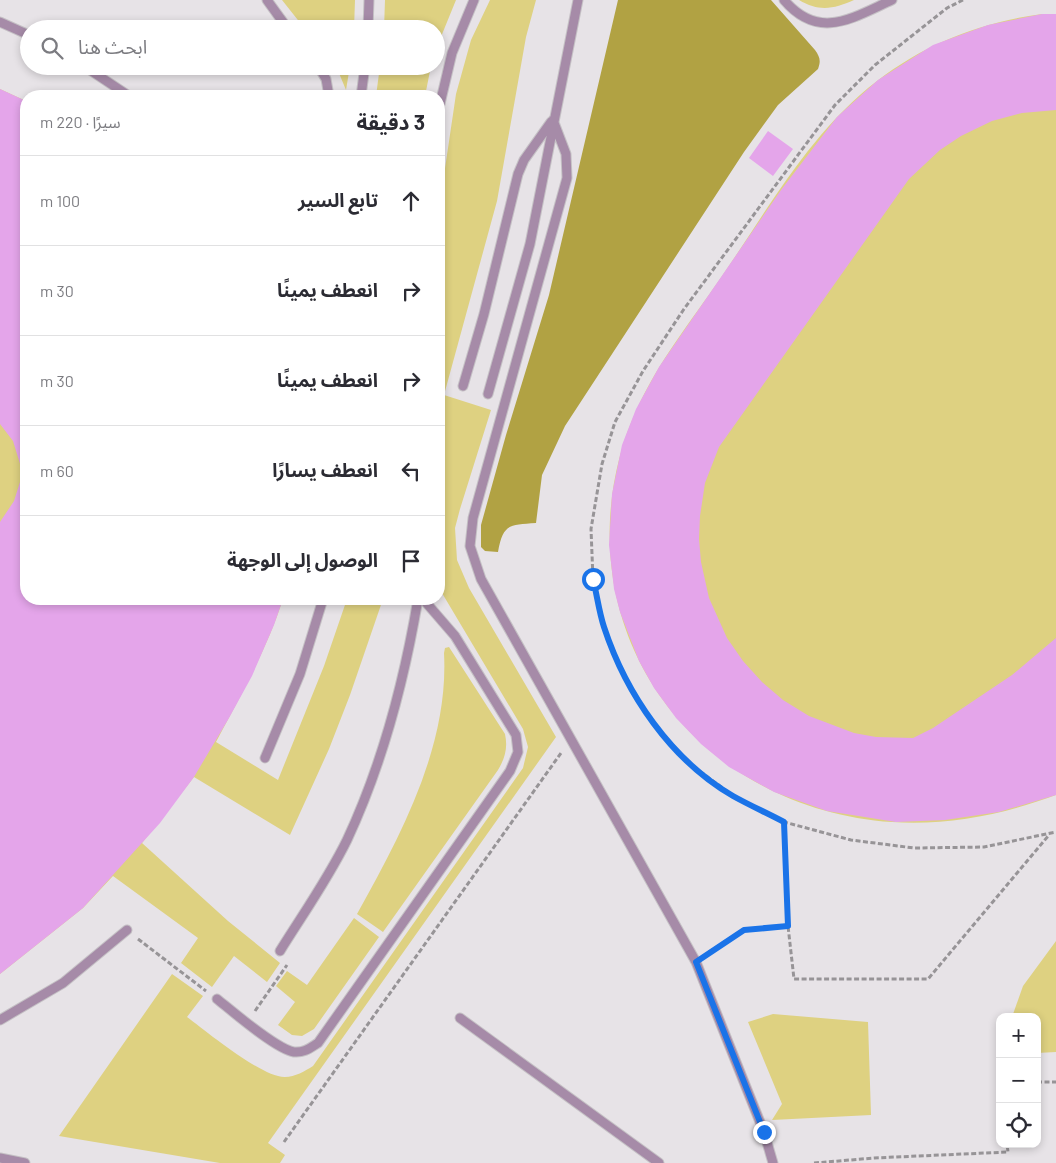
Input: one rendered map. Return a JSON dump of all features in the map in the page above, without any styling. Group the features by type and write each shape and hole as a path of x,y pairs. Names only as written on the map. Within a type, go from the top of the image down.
{"lane":[{"path":"267,0 281,20"},
{"path":"368,20 369,0"},
{"path":"443,90 452,53 474,0"},
{"path":"488,394 530,244 578,0"},
{"path":"784,0 802,18 821,24 845,22 892,0"},
{"path":"0,22 20,31"},
{"path":"98,75 120,90"},
{"path":"324,75 328,90"},
{"path":"362,90 364,75"},
{"path":"463,386 484,314 518,174 524,160 553,120"},
{"path":"553,120 566,154 566,178 473,518 470,546 481,579 696,962 764,1132 773,1163"},
{"path":"265,758 300,674 322,605"},
{"path":"280,951 318,891 346,840 372,780 398,699 417,605"},
{"path":"216,999 292,1052 305,1051 318,1043 516,762 518,744 516,734 455,636 428,605"},
{"path":"0,1020 63,982 126,930"},
{"path":"460,1018 660,1163"},
{"path":"0,1158 25,1163"}],"path":[{"path":"963,0 947,8 875,65 835,105 684,309 643,371 615,422 602,464 591,529 593,579 604,627 626,681 652,722 689,763 732,795 784,822 852,840 914,848 984,847 1049,835 1056,832"},
{"path":"284,1142 570,740"},
{"path":"784,822 788,926 794,979 928,979 1049,835"},
{"path":"696,962 744,930 788,926"},
{"path":"126,930 216,999"},
{"path":"247,1022 291,960 280,951"},
{"path":"1041,1082 1056,1082"},
{"path":"814,1163 874,1158 1008,1152 1008,1148"}],"shaded area":[{"path":"282,0 355,0 354,20 298,20"},
{"path":"385,0 456,0 445,27 445,20 384,20"},
{"path":"490,0 536,0 526,37 497,201 445,391 445,168 456,94 471,40"},
{"path":"618,0 771,0 815,50 819,59 819,66 778,105 744,152 565,426 542,475 536,523 509,527 502,536 498,552 485,551 481,547 481,525 506,435 549,295"},
{"path":"799,0 854,0 833,7 820,8"},
{"path":"1042,14 1056,14 1056,795 996,813 934,822 892,822 833,813 778,793 729,765 687,729 653,685 628,635 613,579 610,519 618,462 626,435 637,409 665,358 791,174 831,124 853,101 877,81 935,45 955,36 998,22"},
{"path":"340,75 348,75 346,90"},
{"path":"379,75 429,75 426,90 377,90"},
{"path":"0,89 20,98 20,605 281,605 261,654 216,742 278,780 324,666 345,605 381,605 329,749 290,835 194,777 142,843 228,921 280,963 267,982 234,956 212,987 181,963 198,938 113,876 83,908 0,974"},
{"path":"445,395 491,410 455,528 457,560 469,588 556,737 268,1143 285,1155 280,1163 220,1163 59,1136 172,974 203,996 187,1017 250,1062 263,1070 285,1077 296,1075 313,1066 523,768 528,747 523,729 445,598"},
{"path":"449,647 505,734 505,753 498,770 383,932 357,914 390,853 419,789 439,722 444,688 444,653 445,648"},
{"path":"354,918 379,937 314,1029 302,1036 292,1035 278,1025 295,1002 276,986 287,971 307,985"},
{"path":"1056,941 1056,1052 1041,1053 1041,1013 1013,1013 1023,986"},
{"path":"773,1014 868,1022 871,1115 772,1120 782,1104 748,1022"}],"building":[{"path":"1042,14 1056,14 1056,110 1022,113 992,121 961,136 940,150 909,179 719,447 705,483 699,539 701,562 709,598 727,638 743,661 762,682 783,700 809,716 854,733 876,737 913,738 933,728 1012,675 1056,638 1056,795 999,812 945,820 896,822 827,811 774,792 729,767 701,744 676,718 654,688 639,661 620,612 614,589 609,545 612,494 622,445 636,409 659,367 781,190 837,117 878,80 933,45 988,25"},
{"path":"0,89 20,98 20,464 13,441 0,424"},
{"path":"768,131 793,149 773,176 749,158"},
{"path":"20,482 20,605 281,605 252,676 229,718 194,777 160,823 83,908 0,974 0,522 14,501"}],"route":[{"path":"593,579 604,627 626,681 652,722 689,763 732,795 784,822 788,926 744,930 696,962 764,1132"}]}
